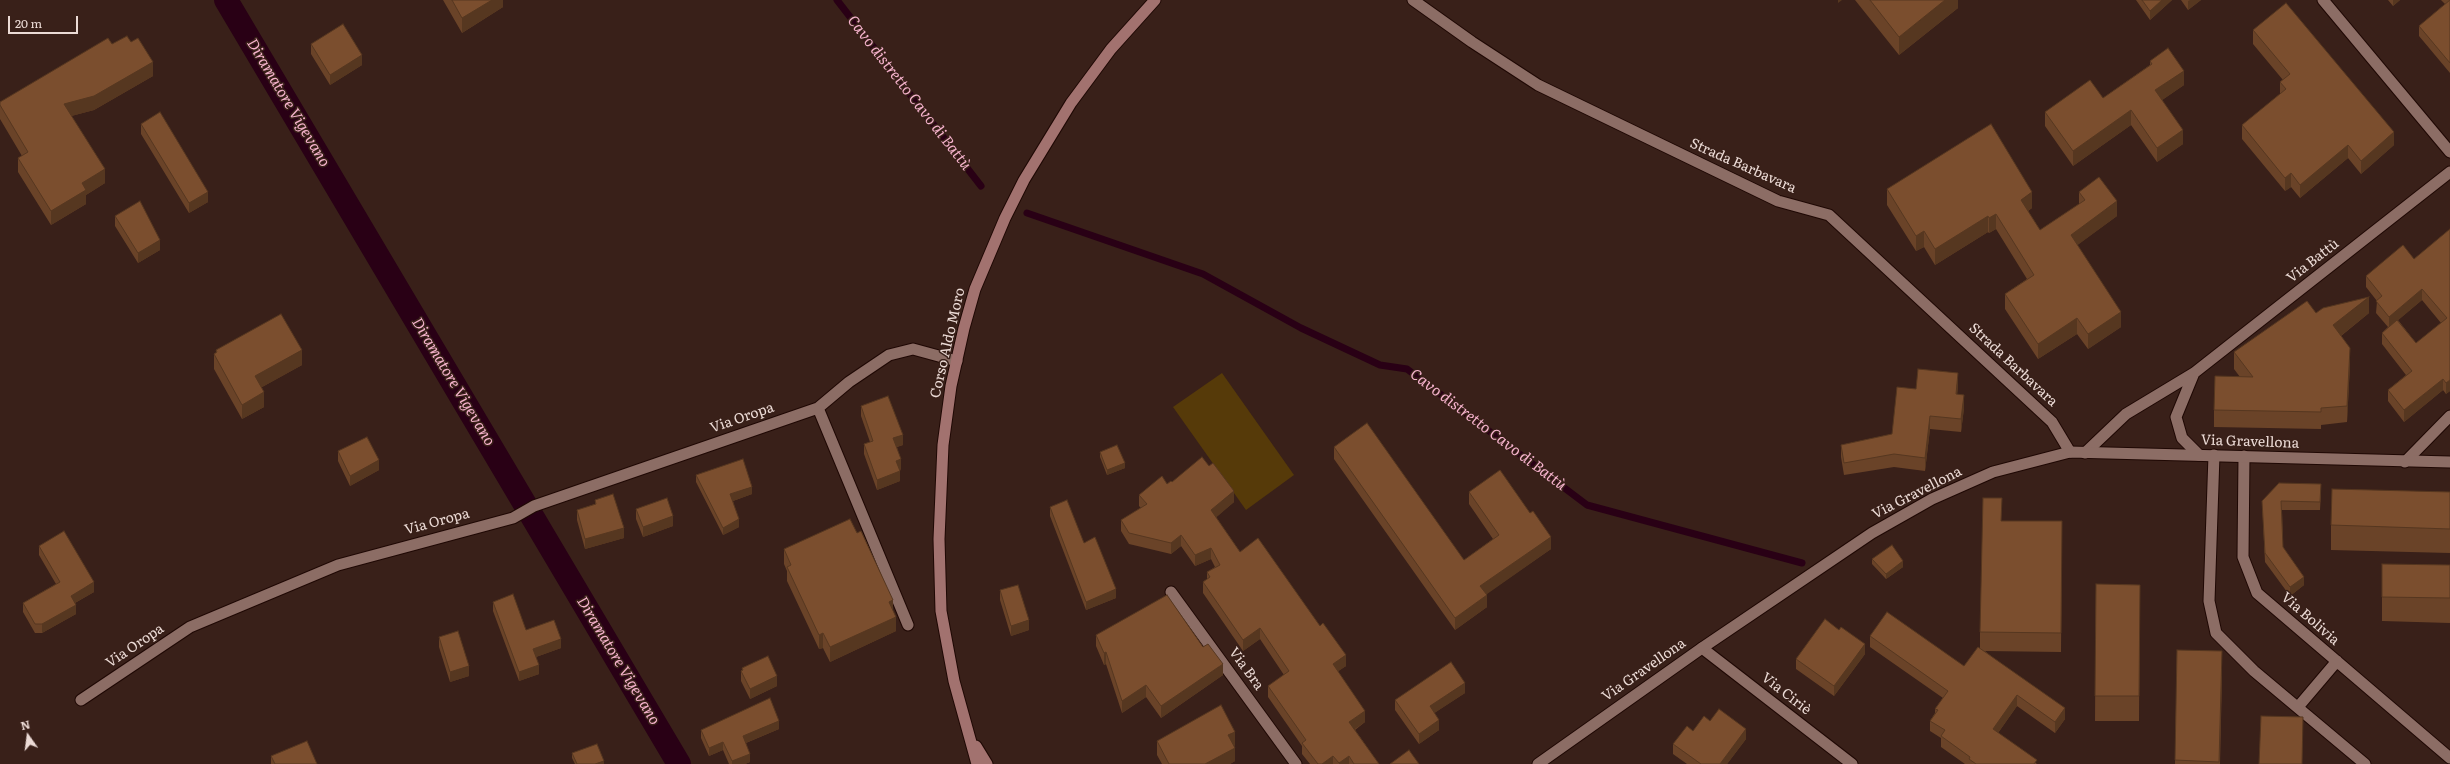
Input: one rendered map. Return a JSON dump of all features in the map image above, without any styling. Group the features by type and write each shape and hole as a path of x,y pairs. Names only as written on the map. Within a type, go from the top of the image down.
{"main road":[{"name":"Corso Aldo Moro","path":"977,764 954,681 941,611 939,539 942,444 957,361 975,289 1005,218 1024,180 1071,103 1111,49 1154,2 1165,0"},
{"name":"Corso Aldo Moro","path":"971,738 987,764"}],"street":[{"path":"2323,0 2450,152"},
{"name":"Strada Barbavara","path":"1415,1 1472,42 1538,85 1778,201 1829,215 2052,422 2070,452"},
{"name":"Via Battù","path":"2085,453 2126,414 2194,373 2450,172"},
{"name":"Via Oropa","path":"81,700 190,627 338,565 513,518 534,506 818,408 849,382 889,355 913,349 957,361"},
{"name":"Via Battù","path":"2194,373 2176,417 2182,438 2199,455"},
{"path":"818,408 908,625"},
{"path":"2405,462 2450,416"},
{"name":"Via Gravellona","path":"1538,764 1702,648 1872,533 1932,499 1993,472 2070,452 2450,462"},
{"path":"2214,455 2209,601 2216,633 2254,671 2365,764"},
{"name":"Via Bolivia","path":"2244,456 2243,557 2257,593 2450,758"},
{"name":"Via Bra","path":"1171,592 1296,764"},
{"name":"Via Ciriè","path":"1702,648 1852,764"},
{"path":"2298,708 2337,661"}],"shaded area":[{"path":"1222,373 1294,475 1246,510 1173,407"}],"building":[{"path":"452,0 492,0 462,18"},
{"path":"1870,0 1945,0 1899,37"},
{"path":"2142,0 2162,0 2150,11"},
{"path":"2450,0 2450,63 2419,26"},
{"path":"2286,3 2394,132 2361,161 2348,145 2300,185 2291,173 2285,178 2242,125 2286,89 2280,82 2290,74 2253,30"},
{"path":"343,24 362,55 330,75 311,44"},
{"path":"127,36 131,42 138,38 153,62 94,96 64,104 105,169 82,183 86,190 51,211 18,158 28,152 0,105 0,102 108,38 112,44"},
{"path":"2168,48 2184,71 2155,90 2183,130 2157,148 2131,110 2073,151 2045,112 2090,80 2103,98 2152,64 2150,61"},
{"path":"160,112 208,192 189,203 141,124"},
{"path":"1991,124 2032,192 2021,200 2040,230 2085,200 2079,192 2099,177 2117,201 2071,235 2121,312 2088,334 2077,318 2038,344 2005,294 2034,275 1996,214 1989,218 1988,216 1935,249 1924,231 1916,236 1887,189"},
{"path":"140,201 160,240 138,253 115,216"},
{"path":"2450,229 2450,380 2446,383 2443,379 2404,410 2388,390 2412,371 2382,333 2397,320 2416,343 2447,318 2422,289 2389,317 2376,301 2382,296 2366,276 2403,245 2414,259"},
{"path":"2369,297 2333,325 2350,348 2347,406 2321,408 2321,412 2214,410 2215,376 2253,377 2234,352 2307,301 2316,313 2323,308"},
{"path":"281,314 302,350 255,376 264,392 242,405 214,354 217,352 216,350"},
{"path":"1918,369 1958,373 1956,394 1964,395 1961,419 1930,416 1925,458 1894,454 1844,463 1841,445 1892,434 1897,387 1916,389"},
{"path":"888,396 903,435 893,438 901,459 896,461 900,471 877,480 864,444 873,441 861,406"},
{"path":"1367,423 1464,560 1499,535 1469,492 1500,470 1530,513 1533,511 1551,537 1480,586 1487,595 1455,618 1334,447"},
{"path":"367,437 379,460 350,476 338,451"},
{"path":"1117,445 1125,463 1107,470 1100,452"},
{"path":"1202,457 1209,466 1213,463 1234,491 1211,510 1240,552 1258,538 1320,626 1323,623 1346,655 1333,664 1365,711 1349,722 1379,764 1354,764 1349,756 1339,763 1333,756 1322,764 1318,764 1302,743 1306,740 1268,686 1289,671 1260,628 1243,640 1203,582 1210,577 1207,572 1220,565 1211,548 1195,555 1181,535 1171,543 1129,533 1121,520 1147,504 1139,495 1162,476 1167,484 1171,481 1172,482"},
{"path":"743,459 752,487 730,494 739,519 723,528 696,475"},
{"path":"2279,483 2321,484 2320,502 2281,501 2283,547 2304,577 2290,587 2265,553 2262,501"},
{"path":"2332,489 2450,492 2450,529 2331,525"},
{"path":"613,494 624,528 585,539 577,510 596,504 595,500"},
{"path":"667,498 673,516 643,527 636,509"},
{"path":"1983,498 2002,498 2001,521 2062,521 2061,633 1980,632"},
{"path":"1067,500 1084,543 1095,537 1116,589 1086,602 1050,507"},
{"path":"850,519 857,533 861,531 893,600 889,602 896,617 830,647 823,633 819,635 787,567 791,565 784,549"},
{"path":"64,531 94,582 71,596 76,605 42,624 35,624 23,603 60,582 39,546"},
{"path":"1892,545 1903,561 1886,574 1872,559"},
{"path":"2382,564 2450,565 2450,598 2382,597"},
{"path":"2096,584 2140,585 2139,696 2095,696"},
{"path":"1018,585 1029,620 1011,626 1000,590"},
{"path":"513,594 526,630 554,620 561,639 533,649 539,665 519,672 493,602"},
{"path":"1167,595 1203,647 1208,644 1223,664 1161,706 1146,685 1122,701 1106,652 1104,653 1096,635"},
{"path":"1887,612 1964,666 1978,647 2065,708 2055,722 2017,695 1993,729 2037,760 2034,764 1976,764 1969,759 1970,757 1941,736 1945,730 1930,721 1938,710 1935,709 1948,691 1870,636"},
{"path":"1825,619 1839,630 1841,627 1865,644 1834,686 1796,659"},
{"path":"458,631 469,666 450,672 439,637"},
{"path":"2177,650 2222,651 2219,762 2175,760"},
{"path":"768,656 777,676 750,689 741,671 743,670 742,668"},
{"path":"1451,662 1465,683 1430,706 1439,720 1419,734 1395,700"},
{"path":"770,698 779,721 743,736 750,754 732,761 723,742 709,748 701,730"},
{"path":"1221,705 1235,732 1228,735 1235,748 1205,764 1169,764 1157,741"},
{"path":"1719,709 1746,729 1720,764 1701,764 1673,744 1687,726 1693,731 1704,716 1710,721"},
{"path":"2261,716 2303,717 2302,764 2259,764"},
{"path":"307,741 317,764 275,764 271,756"},
{"path":"597,744 604,761 595,764 577,764 572,753"},
{"path":"1409,750 1419,764 1390,764"}],"waterway":[{"name":"Diramatore Vigevano","path":"226,0 679,764"},
{"name":"Cavo distretto Cavo di Battù","path":"837,0 981,186"},
{"name":"Cavo distretto Cavo di Battù","path":"1027,213 1203,274 1301,328 1380,365 1407,369 1587,505 1802,563"}]}
